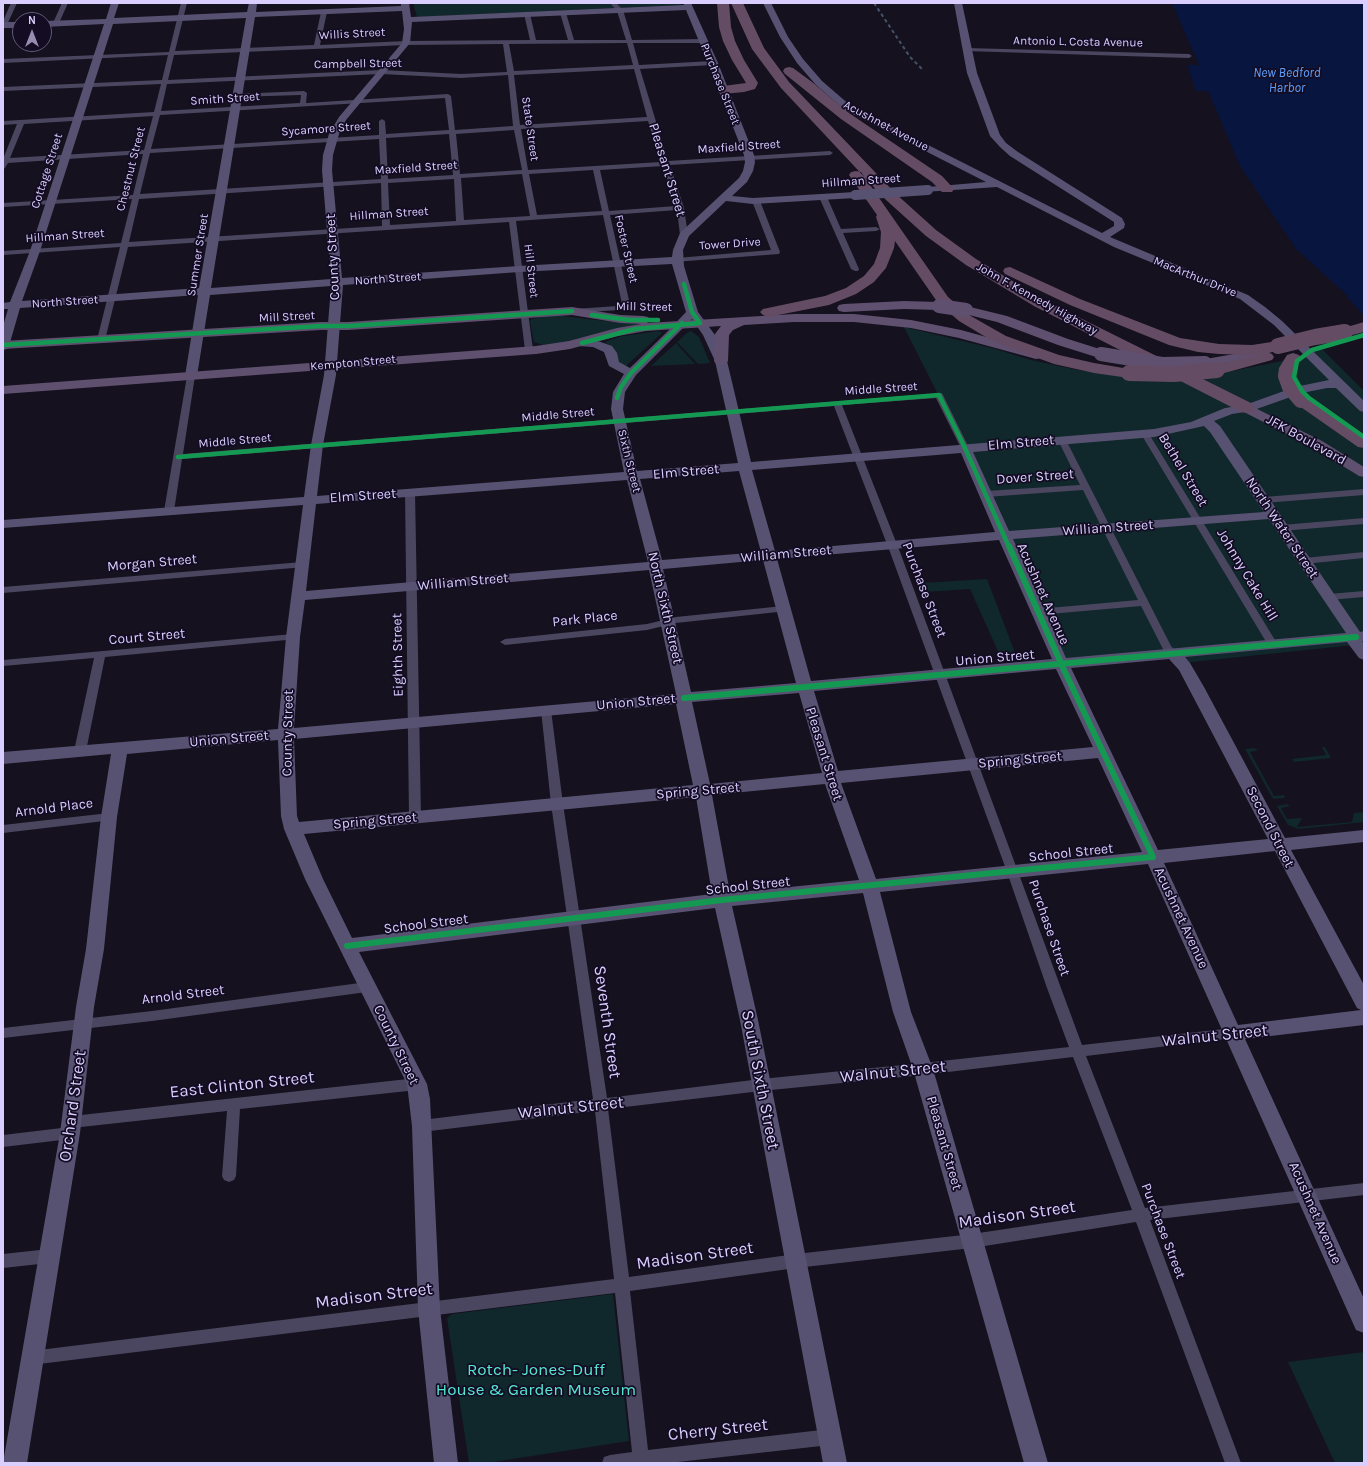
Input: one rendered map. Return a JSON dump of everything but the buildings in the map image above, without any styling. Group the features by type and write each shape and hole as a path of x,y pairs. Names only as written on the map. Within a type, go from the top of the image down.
{"highway":[{"path":"723,3 725,27 729,41 738,60 752,83 750,86 744,88 723,90"},
{"name":"John F. Kennedy Highway","path":"738,3 754,40 770,67 785,86 847,149 890,196 931,233 971,262 1039,303 1247,408"},
{"name":"John F. Kennedy Highway","path":"946,189 937,179 845,116 786,66 809,94 918,206 953,236 978,254 1007,274 1060,304 1262,403"},
{"path":"816,118 882,213 904,241 943,300 964,318 990,334 1054,359 1094,368 1130,373 1174,374 1282,351 1315,337 1364,327"},
{"path":"768,312 829,300 851,291 869,279 881,265 887,248 888,232 882,213"},
{"path":"978,254 1051,292 1164,339 1187,345 1219,350 1282,351 1304,349 1345,332"},
{"path":"1282,351 1287,368 1286,376 1290,387 1301,400 1364,443"}],"main road":[{"name":"Cottage Street","path":"3,346 9,306 35,251 99,57 115,3"},
{"name":"Summer Street","path":"191,376 206,292 213,240 252,3"},
{"name":"Acushnet Avenue","path":"767,3 792,50 814,77 839,101 870,120 1000,184"},
{"path":"958,3 974,79 997,138 1014,154 1118,220 1120,224 1119,228 1102,237"},
{"path":"407,20 620,10 688,5"},
{"name":"Purchase Street","path":"688,5 713,63 750,158"},
{"path":"52,23 324,12 406,6 406,43"},
{"name":"County Street","path":"406,43 342,119 332,140 327,163 336,283 334,326 331,365 317,445 293,637 286,722 287,789 289,816 314,878 367,987 417,1084 420,1099 422,1126 429,1309 446,1463"},
{"path":"684,235 746,176 750,158"},
{"name":"Hillman Street","path":"724,198 743,201 756,201 946,189 1000,184"},
{"name":"MacArthur Drive","path":"1000,184 1102,237 1147,258 1217,285 1251,302 1278,323 1338,384 1364,408"},
{"name":"Pleasant Street","path":"684,235 679,245 678,260 691,319 708,335 721,361 745,467 804,687 831,778 870,886 902,1012 923,1069 1036,1463"},
{"name":"North Street","path":"9,306 519,269 678,260"},
{"path":"691,319 768,312 890,305 939,306 966,310 1002,319 1100,354 1156,363 1211,367"},
{"name":"Mill Street","path":"3,346 572,311 629,320 691,319"},
{"path":"691,319 743,320 824,317 898,322 967,336 1054,359"},
{"name":"Kempton Street","path":"3,390 529,350 582,343 626,330 691,319"},
{"name":"Sixth Street","path":"644,519 619,421 617,398 621,387 631,373 691,319"},
{"path":"721,361 722,336 724,331 731,325 743,320"},
{"path":"582,343 595,344 605,347 610,351 615,366 631,373"},
{"name":"Elm Street","path":"3,524 745,467 1145,434 1175,430 1206,421 1229,411 1247,408 1304,389 1327,384 1338,384"},
{"name":"JFK Boulevard","path":"1262,403 1323,434 1364,459"},
{"name":"JFK Boulevard","path":"1247,408 1317,444 1364,473"},
{"name":"North Water Street","path":"1206,421 1215,429 1357,637 1364,655"},
{"name":"Acushnet Avenue","path":"965,448 1061,664 1234,1033 1364,1323"},
{"name":"William Street","path":"298,596 1004,535 1273,515"},
{"name":"North Sixth Street","path":"644,519 656,565 684,698"},
{"name":"Union Street","path":"3,758 286,734 1357,637"},
{"name":"Second Street","path":"1173,654 1185,667 1189,674 1364,1003"},
{"name":"South Sixth Street","path":"684,698 684,706 703,791 722,900 749,1020 835,1463"},
{"name":"Orchard Street","path":"15,1463 71,1128 85,1007 95,948 109,817 120,748"},
{"name":"Spring Street","path":"293,829 1103,752"},
{"name":"School Street","path":"347,946 722,900 1364,836"},
{"name":"Walnut Street","path":"1234,1033 1364,1017"}],"street":[{"path":"3,26 14,3"},
{"path":"56,23 65,3"},
{"name":"Chestnut Street","path":"101,340 184,3"},
{"name":"Pleasant Street","path":"613,3 620,10 651,119 680,208 684,235"},
{"path":"317,47 324,12"},
{"path":"563,13 572,42"},
{"path":"527,14 533,42"},
{"name":"Willis Street","path":"3,61 406,43 703,41"},
{"name":"State Street","path":"506,42 514,95 517,128 534,218"},
{"name":"Antonio L. Costa Avenue","path":"968,50 1189,56"},
{"name":"Campbell Street","path":"3,88 382,72 461,76 713,63"},
{"path":"303,105 304,85"},
{"path":"237,96 304,92"},
{"name":"Smith Street","path":"3,123 448,96 452,132"},
{"name":"Sycamore Street","path":"4,163 66,156 651,119"},
{"path":"4,163 22,121"},
{"path":"382,121 386,228"},
{"path":"452,132 460,202 460,222"},
{"name":"Maxfield Street","path":"3,206 830,153"},
{"name":"Foster Street","path":"572,311 625,306 626,304 596,168"},
{"path":"823,197 855,269"},
{"name":"Tower Drive","path":"678,260 776,252 756,201"},
{"name":"Hillman Street","path":"3,253 680,208"},
{"name":"Hill Street","path":"512,219 529,350"},
{"path":"838,231 876,229"},
{"name":"Summer Street","path":"169,511 191,376"},
{"name":"Middle Street","path":"178,457 939,395 965,448"},
{"name":"Purchase Street","path":"837,403 892,545 1014,872 1053,988 1142,1215 1233,1463"},
{"name":"Bethel Street","path":"1145,434 1198,521"},
{"path":"1062,440 1144,603 1167,647 1173,654"},
{"name":"Dover Street","path":"986,494 1086,487"},
{"name":"Eighth Street","path":"410,492 415,818"},
{"path":"1264,500 1364,492"},
{"name":"Johnny Cake Hill","path":"1198,521 1273,645"},
{"path":"1282,528 1364,522"},
{"path":"1304,561 1364,555"},
{"name":"Morgan Street","path":"3,590 302,565"},
{"path":"1329,597 1364,594"},
{"path":"1038,612 1144,603"},
{"name":"Park Place","path":"505,642 646,627 668,622 782,609"},
{"name":"Court Street","path":"3,663 293,637"},
{"path":"80,751 100,655"},
{"name":"Seventh Street","path":"546,710 557,804 601,1105 640,1458"},
{"name":"Arnold Place","path":"3,829 109,817"},
{"name":"Arnold Street","path":"3,1033 84,1024 367,987"},
{"name":"Walnut Street","path":"422,1126 761,1085 923,1069 1234,1033"},
{"name":"East Clinton Street","path":"3,1141 71,1128 234,1104 417,1084"},
{"path":"229,1176 234,1104"},
{"name":"Madison Street","path":"32,1358 622,1285 796,1261 972,1241 1142,1215 1364,1189"},
{"path":"3,1261 49,1256"},
{"name":"Cherry Street","path":"610,1463 640,1458 684,1458 830,1437"}],"green space":[{"path":"413,3 680,3 681,5 417,17"},
{"path":"554,315 640,324 560,344 543,345 534,342 530,322 531,319"},
{"path":"904,327 992,348 1031,360 1078,370 1126,377 1217,374 1282,361 1322,349 1364,391 1364,644 1182,663 1173,654 1061,664 965,448"},
{"path":"658,331 661,332 661,334 626,366 619,365 611,346 605,343 623,336"},
{"path":"691,331 699,337 710,363 698,364 677,342"},
{"path":"676,343 695,364 651,366 675,344"},
{"path":"987,579 1017,658 1001,658 970,589 925,592 921,583"},
{"path":"1322,747 1325,747 1331,758 1294,762 1292,759 1326,755"},
{"path":"1254,748 1258,750 1250,752 1274,796 1283,795 1285,796 1284,798 1273,799 1245,749"},
{"path":"1287,804 1290,806 1281,808 1287,819 1302,818 1297,827 1352,822 1354,813 1364,812 1364,822 1299,829 1288,825 1277,806"},
{"name":"Rotch- Jones-Duff House & Garden Museum","path":"613,1294 629,1441 487,1463 469,1463 447,1318 452,1314"},
{"path":"1364,1352 1364,1463 1335,1463 1288,1362"}],"water":[{"name":"New Bedford Harbor","path":"1172,3 1364,3 1364,316 1347,297 1349,297 1296,249 1240,166 1208,91 1196,91 1187,65 1199,65"}],"railway":[{"path":"874,3 910,57 922,69"}],"cycle path":[{"path":"582,343 635,329 700,323 692,312 684,284"},
{"path":"3,345 321,326 348,326 572,311"},
{"path":"592,315 629,320 658,320"},
{"path":"617,398 621,387 631,373 682,323"},
{"path":"1364,335 1312,350 1297,361 1294,377 1302,391 1309,398 1364,437"},
{"path":"178,457 939,395 965,448 1064,670 1153,857 722,900 347,946"},
{"path":"684,698 1356,637"}]}
